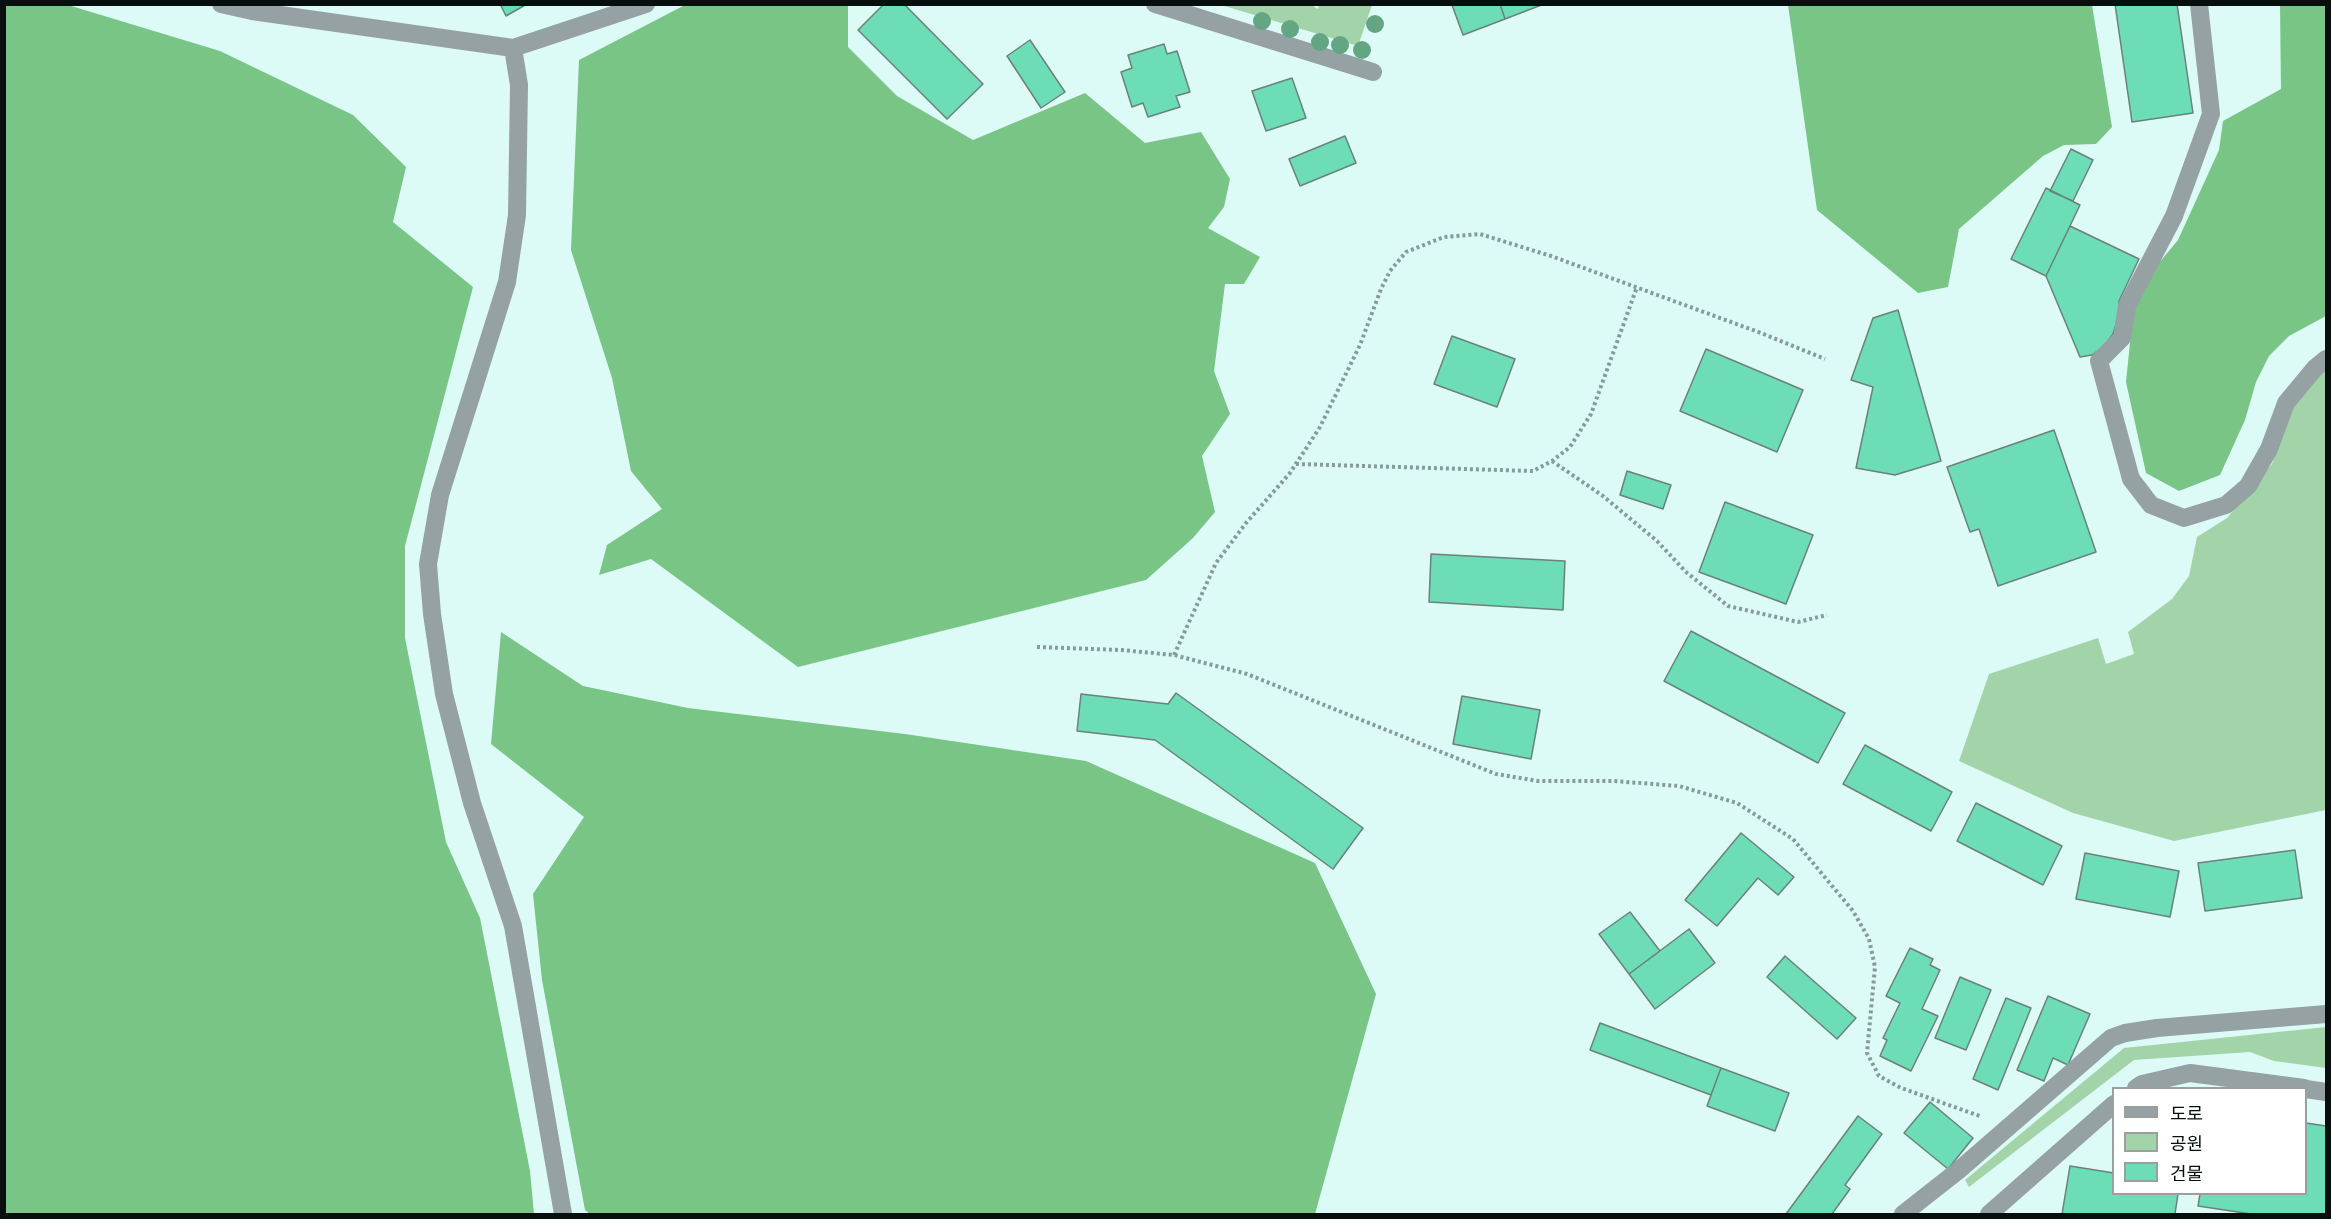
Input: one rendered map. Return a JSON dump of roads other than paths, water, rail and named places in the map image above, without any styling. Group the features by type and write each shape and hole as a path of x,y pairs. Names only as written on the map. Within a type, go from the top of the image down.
{"street":[{"path":"221,4 264,13 513,48 646,4"},
{"path":"1155,4 1373,72"},
{"path":"2199,4 2211,114 2174,216 2127,306 2122,338 2099,361 2131,479 2151,505 2184,518 2226,505 2248,486 2269,449 2286,403 2315,368 2326,359"},
{"path":"513,48 519,85 517,215 507,282 440,495 428,564 432,614 444,694 472,803 513,926 563,1215"},
{"path":"1903,1215 1959,1170 2111,1038 2125,1033 2326,1014"},
{"path":"2138,1087 2142,1084 2190,1073 2291,1087"},
{"path":"2307,1089 2326,1092"},
{"path":"1989,1215 2112,1106"}]}
